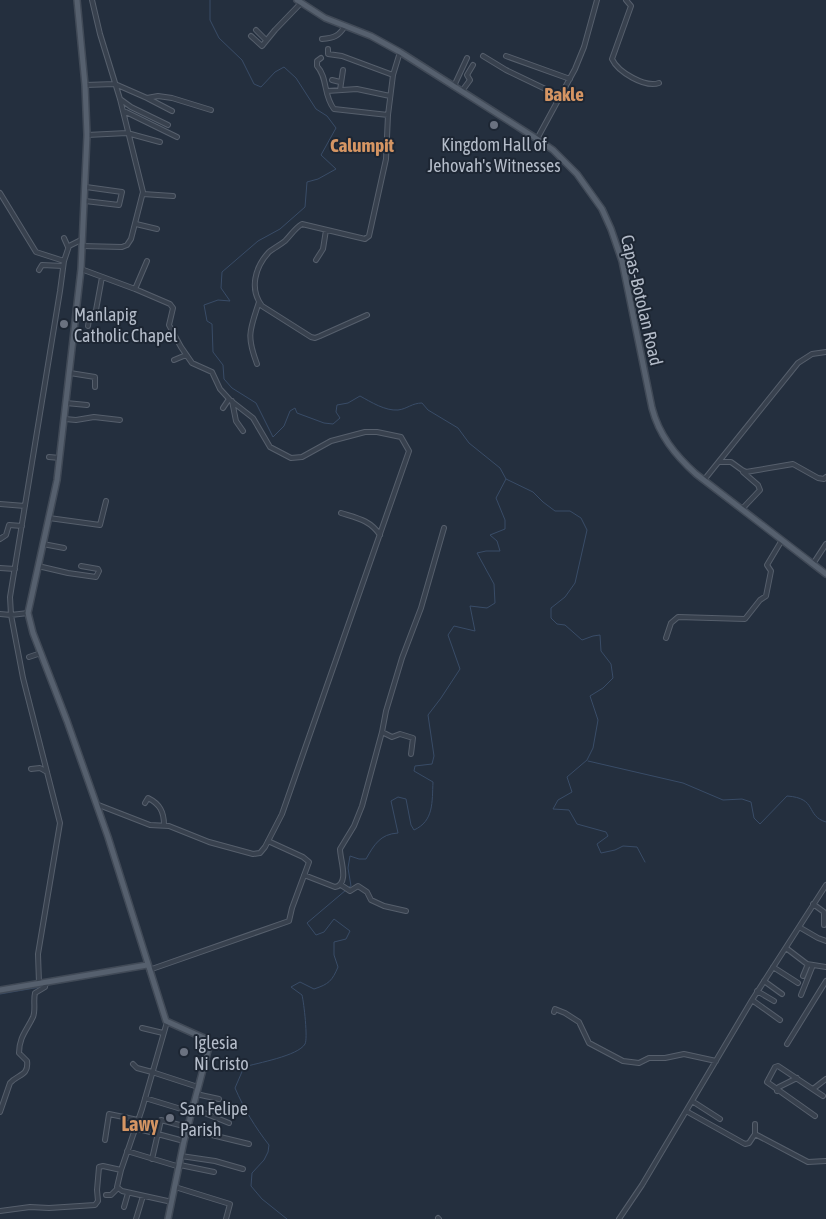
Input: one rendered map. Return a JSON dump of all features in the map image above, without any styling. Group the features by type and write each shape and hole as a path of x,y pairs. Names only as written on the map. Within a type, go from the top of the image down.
{"main road":[{"path":"77,0 85,85 87,134 81,269 57,480 28,613 96,804 167,1022 204,1038 210,1043 187,1128 168,1219"},
{"name":"Capas-Botolan Road","path":"299,1 324,18 371,36 400,52 553,150 577,174 606,218 622,261 656,422 667,443 704,480 826,574"},
{"path":"0,990 148,967"}],"street":[{"path":"82,246 126,246 131,239 136,224 142,194 120,99 114,84 92,0"},
{"path":"537,139 570,79 584,47 597,0"},
{"path":"626,0 631,6 612,59 624,73 652,84 659,83"},
{"path":"251,36 261,46 299,1"},
{"path":"322,39 334,38 345,26"},
{"path":"256,30 266,40"},
{"path":"328,49 328,54 342,56 393,75"},
{"path":"367,315 315,338 267,310 259,302 255,290 256,274 270,252 285,241 302,224 365,239 369,236 386,159 390,96 393,75 400,52"},
{"path":"483,56 506,70 560,96"},
{"path":"506,56 570,79"},
{"path":"321,58 317,60 317,65 323,73 329,102 335,110 388,116"},
{"path":"454,86 467,58"},
{"path":"462,91 470,80 467,75 473,65"},
{"path":"340,90 343,70"},
{"path":"332,80 340,82"},
{"path":"85,85 114,84 172,111"},
{"path":"327,91 356,89 390,96"},
{"path":"147,98 158,96 172,98 211,110"},
{"path":"120,99 131,107 168,125"},
{"path":"122,112 126,112 177,137"},
{"path":"87,134 127,133 160,142"},
{"path":"85,201 119,205 122,192 86,187"},
{"path":"0,193 36,252 63,263"},
{"path":"142,194 173,196"},
{"path":"136,224 157,229"},
{"path":"316,260 322,252 326,230"},
{"path":"0,1112 10,1082 23,1075 27,1069 27,1062 19,1054 19,1045 27,1025 34,1015 35,993 45,987 37,963 60,827 60,819 23,678 11,615 10,597 63,263 68,247 64,238"},
{"path":"68,247 83,239"},
{"path":"135,289 147,261"},
{"path":"39,270 42,265 63,263"},
{"path":"81,269 135,289 172,306"},
{"path":"88,326 89,318 96,310 102,277"},
{"path":"96,804 150,825 164,825 177,828 209,842 250,854 262,852 282,814 409,451 401,437 377,432 365,432 332,441 302,457 294,458 270,447 257,423 220,389 212,372 194,365 186,355 169,324 172,306 175,301"},
{"path":"257,364 249,340 259,302"},
{"path":"704,480 798,363 812,354 826,352"},
{"path":"174,360 186,355"},
{"path":"70,373 95,377 95,387"},
{"path":"223,408 230,400"},
{"path":"230,400 236,422 243,431"},
{"path":"66,404 86,405"},
{"path":"65,418 76,420 94,417 120,420"},
{"path":"49,457 60,458"},
{"path":"719,462 731,462 758,485 760,490 742,509"},
{"path":"742,470 752,471 793,464 818,478 824,479 826,477"},
{"path":"49,518 100,525 106,501"},
{"path":"0,504 25,506"},
{"path":"342,513 367,521 380,535"},
{"path":"0,539 6,535 9,525 22,526"},
{"path":"344,887 340,849 357,818 382,732 386,711 402,658 421,608 444,528"},
{"path":"666,638 671,624 678,616 711,619 746,618 760,600 765,598 771,570 767,565 782,540"},
{"path":"43,544 64,548"},
{"path":"813,564 826,544"},
{"path":"38,566 68,573 97,576 98,570 80,566"},
{"path":"0,568 15,569"},
{"path":"0,614 28,613"},
{"path":"29,657 41,653"},
{"path":"382,732 392,737 400,734 413,738 411,754"},
{"path":"31,769 40,768 47,772"},
{"path":"144,803 148,798 159,805 164,825"},
{"path":"148,967 288,922 309,864 308,860 268,841"},
{"path":"304,875 335,887 344,887 351,891 358,886 368,892 371,900 384,906 406,911"},
{"path":"619,1219 642,1185 752,1000 826,885"},
{"path":"813,904 825,910 824,925"},
{"path":"799,927 826,941"},
{"path":"786,948 808,964 826,967"},
{"path":"803,976 808,964"},
{"path":"801,994 813,965"},
{"path":"773,967 798,983"},
{"path":"764,981 782,994"},
{"path":"786,1044 826,981"},
{"path":"763,1008 774,988"},
{"path":"758,991 774,1001"},
{"path":"752,1000 780,1020"},
{"path":"554,1012 555,1009 579,1022 589,1043 623,1061 639,1062 649,1058 665,1058 684,1054 716,1061"},
{"path":"106,1195 111,1195 117,1189 121,1170 145,1098 167,1022"},
{"path":"142,1028 164,1033"},
{"path":"133,1064 137,1068 198,1087"},
{"path":"815,1116 767,1082 774,1067 778,1066 823,1096"},
{"path":"777,1090 779,1087 797,1078"},
{"path":"813,1089 826,1079"},
{"path":"196,1094 220,1099"},
{"path":"145,1098 192,1110 229,1123"},
{"path":"692,1101 720,1119"},
{"path":"686,1111 745,1144 750,1143 756,1134 755,1124"},
{"path":"105,1140 109,1114 138,1120"},
{"path":"152,1158 161,1120 249,1144"},
{"path":"135,1128 184,1142"},
{"path":"756,1134 808,1162 826,1161"},
{"path":"127,1151 180,1166 214,1172"},
{"path":"181,1156 215,1161 243,1169"},
{"path":"0,1211 30,1207 49,1208 95,1205 98,1200 99,1167 103,1166 121,1170"},
{"path":"175,1187 230,1204 226,1219"},
{"path":"117,1189 172,1202"},
{"path":"124,1207 128,1193"},
{"path":"136,1219 143,1196"}],"waterway":[{"path":"210,0 210,20 219,38 242,60 254,84 261,87 275,72 284,67 296,78 316,109 327,116 336,128 321,155 336,169 318,179 307,182 305,207 280,229 258,241 222,272 221,288 230,301 218,300 204,305 207,321 212,324 213,352 223,365 224,379 232,388 256,403 273,437 284,426 290,411 295,408 297,413 324,423 333,424 340,418 336,412 337,405 348,403 360,396 378,406 393,410 422,403 428,410 458,428 469,443 500,468 506,479 496,498 505,520 505,529 490,535 497,541 500,551 477,553 494,584 495,603 487,608 470,606 475,631 454,626 448,635 460,669 428,715 434,756 432,764 415,766 414,771 433,782 432,804 429,816 421,826 414,830 411,825 406,799 398,797 391,801 398,833 378,841 366,859 350,856 348,868 351,886 349,887"},
{"path":"506,479 533,492 555,511 570,511 581,518 587,530 575,583 565,597 551,608 551,618 557,624 565,625 582,640 600,635 601,651 611,664 613,678 603,688 590,696 598,720 593,748 587,760 567,777 572,792 558,800 553,809 569,810 577,824 606,832 608,836 597,844 601,853 623,846 637,847 645,862"},
{"path":"588,761 683,783 723,800 742,799 751,802 754,818 760,824 787,796 803,800 815,816 826,822"},
{"path":"287,1219 262,1199 251,1186 252,1173 264,1160 269,1145 250,1118 235,1088 244,1067 294,1052 305,1044 306,1028 302,995 291,987 300,982 314,989 329,981 334,976 338,967 334,955 334,942 346,939 350,931 334,919 324,932 316,935 307,923 346,890"},
{"path":"0,993 46,985"}],"place":[{"name":"Kingdom Hall of Jehovah's Witnesses","path":"494,125"},
{"name":"Manlapig Catholic Chapel","path":"64,324"},
{"name":"Iglesia Ni Cristo","path":"184,1052"},
{"name":"San Felipe Parish","path":"170,1118"}],"district":[{"name":"Bakle","path":"564,94"},
{"name":"Calumpit","path":"362,145"},
{"name":"Lawy","path":"140,1123"}]}
